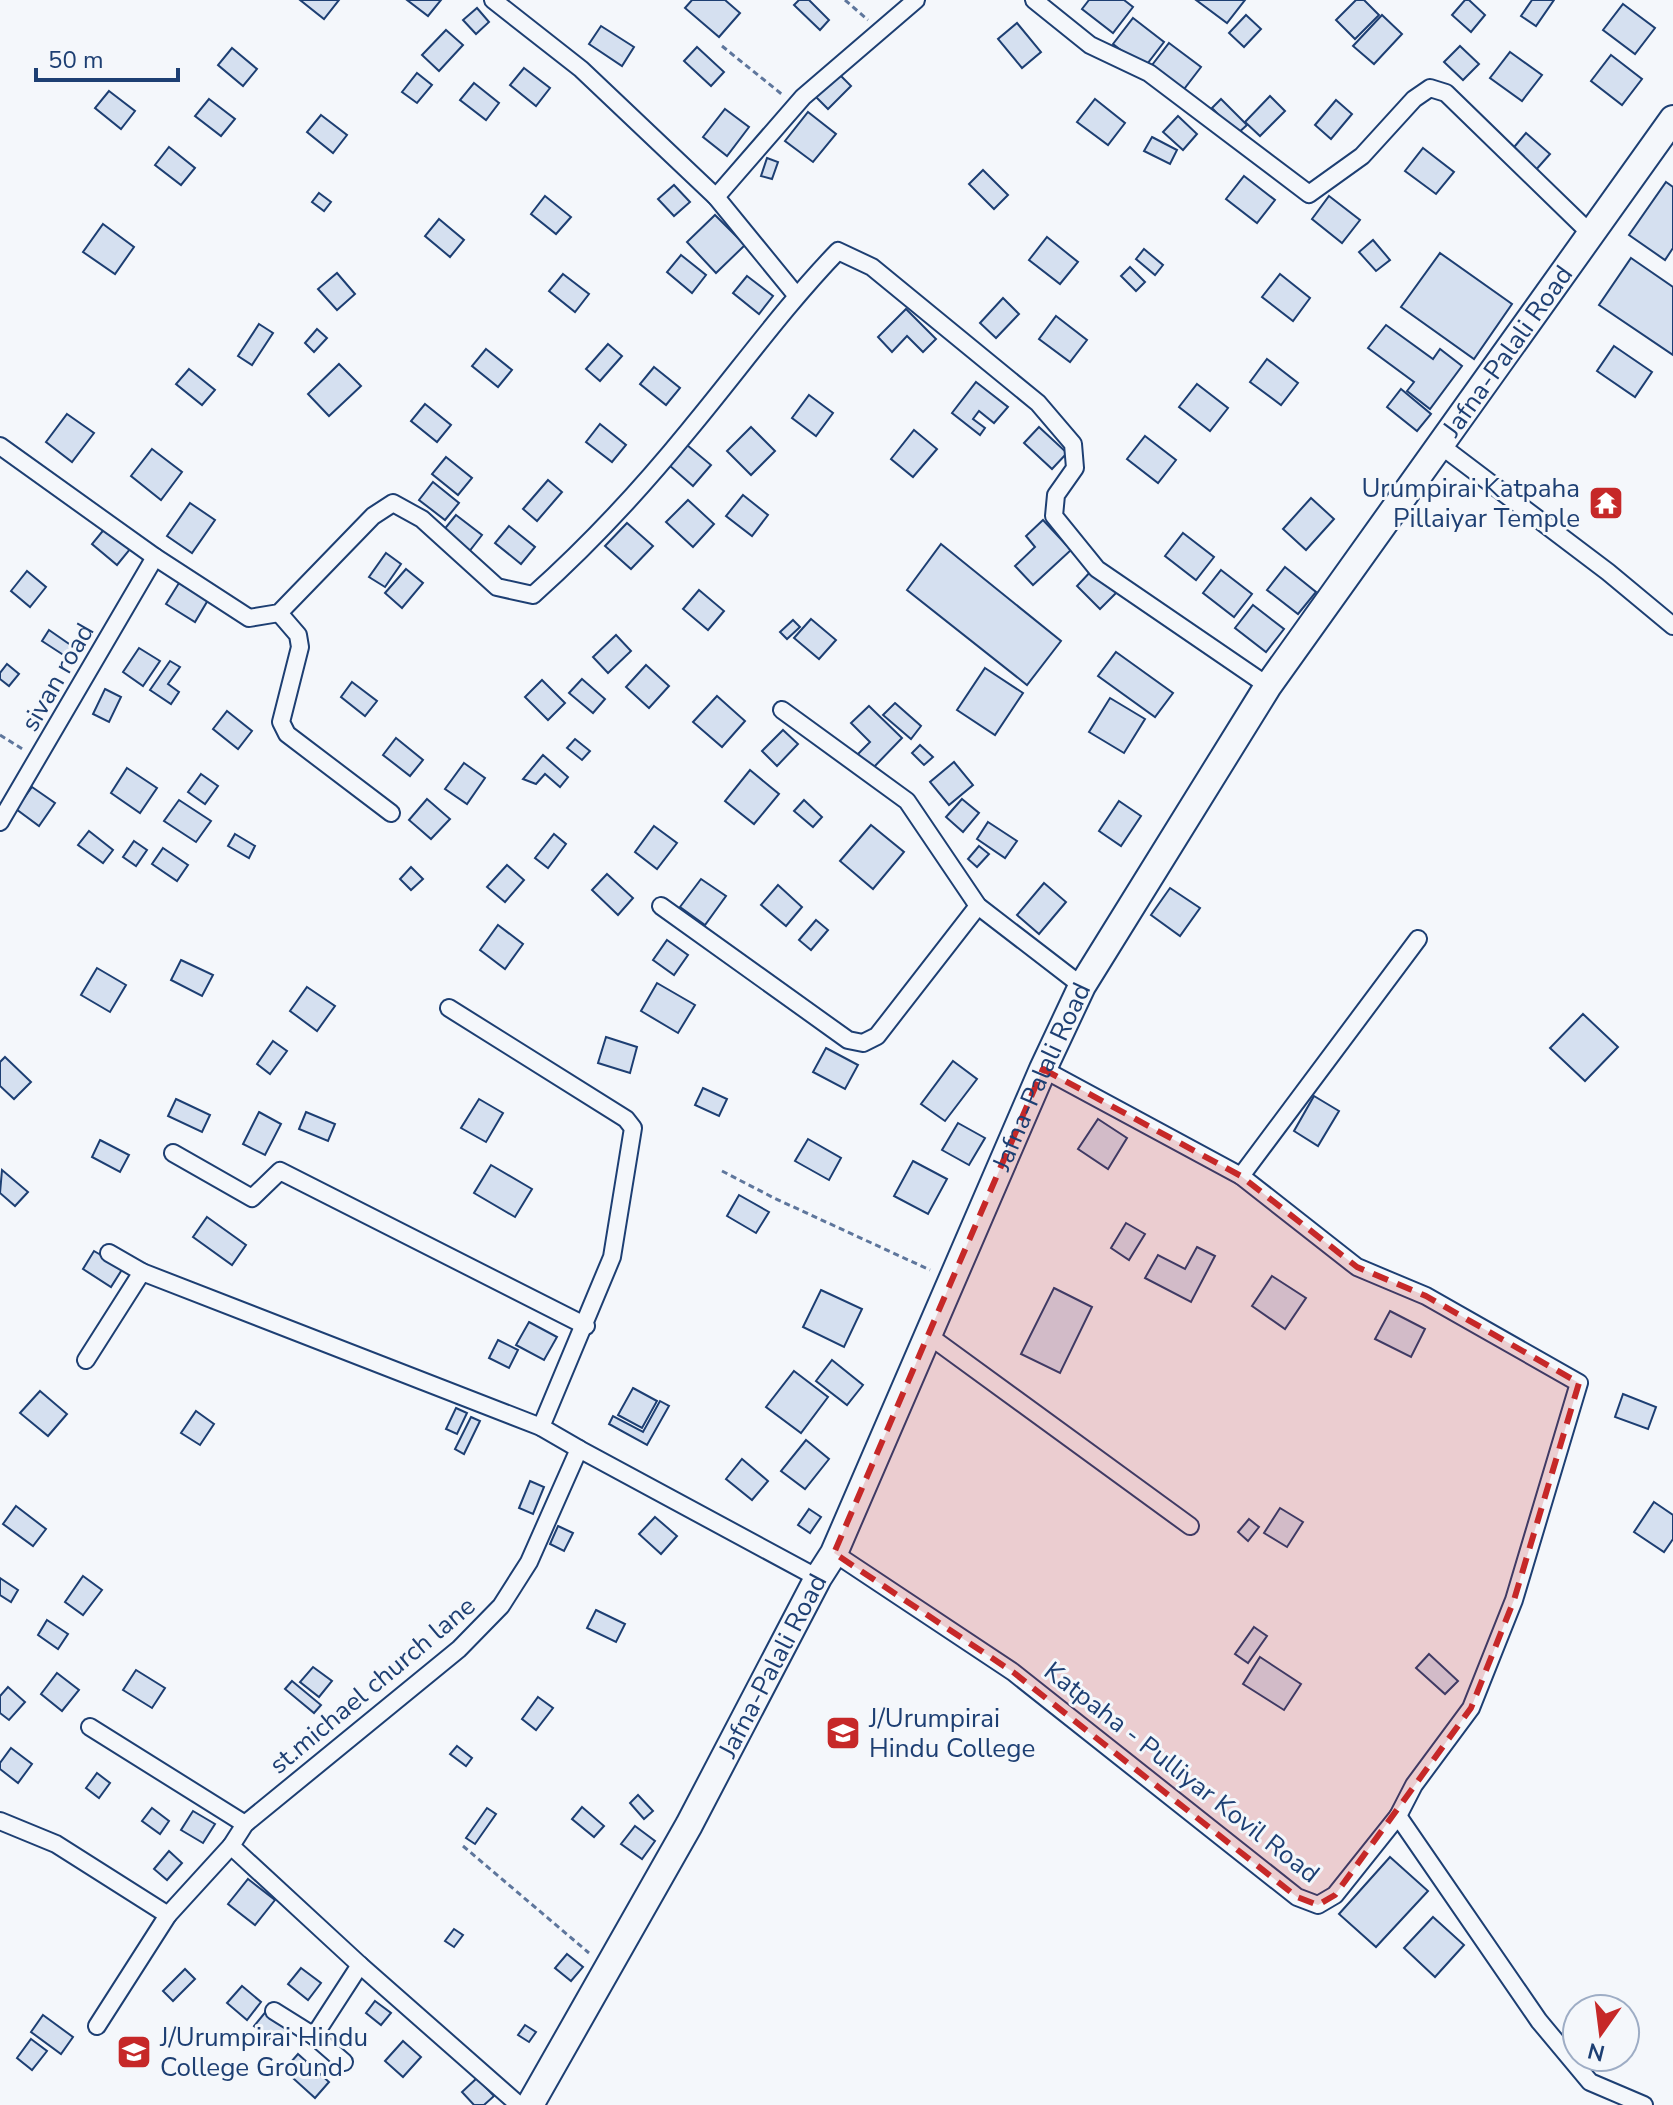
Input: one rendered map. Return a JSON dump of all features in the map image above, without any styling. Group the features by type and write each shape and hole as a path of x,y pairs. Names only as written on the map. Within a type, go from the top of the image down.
{"main road":[{"name":"Jafna-Palali Road","path":"530,2105 689,1825 834,1553 1043,1069 1082,986 1268,686 1673,119"}],"street":[{"path":"493,0 581,69 716,197 796,295"},
{"path":"716,197 796,105 916,0"},
{"path":"1034,0 1090,45 1149,73 1309,194 1362,156 1414,99 1430,88 1446,93 1591,234"},
{"path":"0,446 155,557 249,618 279,613 373,516 393,503 422,519 497,587 533,595 582,551 688,432 796,295 838,251 872,267 1038,403 1073,444 1075,468 1056,495 1054,516 1097,569 1268,686"},
{"path":"1440,445 1608,572 1673,626"},
{"name":"sivan road","path":"0,822 155,557"},
{"path":"279,613 298,635 300,647 281,722 287,734 391,813"},
{"path":"782,710 907,801 978,906 1082,986"},
{"path":"661,906 848,1040 863,1043 877,1036 978,906"},
{"path":"1241,1176 1418,939"},
{"path":"449,1008 626,1119 633,1128 612,1257 586,1326 541,1427"},
{"path":"1043,1069 1241,1176 1357,1267 1426,1296 1579,1383 1514,1600 1471,1708 1414,1785 1398,1816 1539,2021 1590,2082 1644,2105"},
{"path":"173,1153 252,1198 280,1171 586,1326"},
{"path":"109,1253 142,1272 541,1427 818,1578"},
{"path":"86,1360 142,1272"},
{"path":"928,1335 1190,1526"},
{"name":"st.michael church lane","path":"97,2026 168,1915 231,1846 245,1824 459,1649 501,1606 529,1562 579,1449"},
{"name":"Katpaha - Pulliyar Kovil Road","path":"834,1553 1013,1672 1297,1897 1318,1905 1335,1895 1398,1816"},
{"path":"90,1727 245,1824"},
{"path":"0,1821 56,1844 168,1915"},
{"path":"231,1846 519,2105"},
{"path":"314,2036 360,1965"},
{"path":"274,2011 314,2036 344,2062"}],"path":[{"path":"845,0 880,31"},
{"path":"722,46 796,105"},
{"path":"0,735 37,759"},
{"path":"722,1171 952,1280"},
{"path":"463,1846 608,1968"}],"highlighted area":[{"path":"1043,1069 1241,1176 1357,1267 1426,1296 1579,1383 1514,1600 1471,1708 1335,1895 1318,1905 1297,1897 1013,1672 834,1553"}],"building":[{"path":"300,0 339,0 324,19"},
{"path":"407,0 441,0 428,16"},
{"path":"692,0 725,0 740,13 719,37 685,8"},
{"path":"799,0 809,0 829,20 820,30 794,5"},
{"path":"1089,0 1124,0 1133,7 1113,33 1082,9"},
{"path":"1196,0 1245,0 1227,23"},
{"path":"1356,0 1364,0 1379,15 1355,39 1336,20"},
{"path":"1465,0 1485,15 1471,32 1452,15"},
{"path":"1532,0 1554,0 1536,26 1521,16"},
{"path":"1623,4 1655,28 1635,54 1603,30"},
{"path":"477,8 489,22 476,34 463,20"},
{"path":"1246,15 1261,29 1244,47 1229,33"},
{"path":"1382,15 1402,34 1374,64 1353,46"},
{"path":"1133,18 1164,42 1144,68 1113,44"},
{"path":"1017,23 1041,52 1022,68 998,39"},
{"path":"601,26 634,47 622,66 589,44"},
{"path":"446,30 463,45 439,71 422,55"},
{"path":"1169,43 1201,67 1181,93 1149,69"},
{"path":"1460,46 1479,64 1463,80 1444,62"},
{"path":"697,47 724,72 711,86 684,61"},
{"path":"232,48 257,69 243,86 218,65"},
{"path":"1510,52 1542,75 1522,101 1490,78"},
{"path":"1611,55 1642,79 1622,105 1591,81"},
{"path":"524,68 550,88 536,106 510,85"},
{"path":"417,73 432,85 417,103 402,92"},
{"path":"838,73 851,86 828,109 815,96"},
{"path":"474,83 499,103 486,120 460,100"},
{"path":"109,91 135,111 121,129 95,108"},
{"path":"1270,96 1285,111 1260,136 1245,122"},
{"path":"209,99 235,119 221,136 195,116"},
{"path":"1095,99 1125,123 1108,145 1077,122"},
{"path":"1221,99 1247,125 1237,134 1212,108"},
{"path":"1336,100 1352,114 1331,139 1315,125"},
{"path":"725,109 749,127 727,156 703,137"},
{"path":"808,112 836,134 813,162 785,141"},
{"path":"321,115 347,135 333,153 307,132"},
{"path":"1178,116 1197,134 1183,150 1163,132"},
{"path":"1526,133 1550,154 1534,172 1510,152"},
{"path":"1152,137 1177,150 1170,164 1144,151"},
{"path":"169,147 195,168 181,185 155,165"},
{"path":"1423,148 1454,172 1436,194 1405,171"},
{"path":"767,158 778,162 772,179 761,176"},
{"path":"983,170 1008,195 994,209 969,184"},
{"path":"1244,176 1275,200 1257,223 1226,199"},
{"path":"1666,182 1673,187 1673,248 1665,260 1629,235"},
{"path":"674,185 690,202 674,216 658,199"},
{"path":"319,193 331,202 324,211 312,202"},
{"path":"545,196 571,217 556,234 531,214"},
{"path":"1329,196 1360,220 1342,243 1312,219"},
{"path":"715,215 745,245 716,273 687,242"},
{"path":"439,219 464,240 450,257 425,236"},
{"path":"103,224 134,247 115,274 83,252"},
{"path":"1047,237 1078,262 1060,284 1029,260"},
{"path":"1373,240 1390,260 1376,271 1359,252"},
{"path":"1144,249 1163,265 1155,275 1136,259"},
{"path":"1440,253 1512,304 1474,359 1401,307"},
{"path":"681,255 706,275 692,293 667,272"},
{"path":"1631,258 1673,287 1673,355 1599,305"},
{"path":"1130,267 1145,282 1136,291 1121,276"},
{"path":"337,273 355,294 337,310 318,289"},
{"path":"563,274 589,294 575,312 549,291"},
{"path":"1280,274 1310,298 1293,321 1262,297"},
{"path":"747,276 773,296 759,314 733,293"},
{"path":"1003,298 1019,314 996,338 980,323"},
{"path":"906,309 936,339 923,352 907,336 892,352 878,337"},
{"path":"1056,316 1087,340 1070,362 1039,339"},
{"path":"259,324 273,333 252,365 238,356"},
{"path":"1386,325 1433,359 1440,349 1462,366 1430,409 1407,391 1414,382 1368,348"},
{"path":"317,329 327,338 314,352 305,343"},
{"path":"608,344 622,356 600,381 586,369"},
{"path":"1614,346 1652,372 1635,397 1597,371"},
{"path":"486,349 512,370 498,387 472,366"},
{"path":"1267,359 1298,383 1281,405 1250,382"},
{"path":"339,364 361,386 329,416 308,394"},
{"path":"654,367 680,388 666,405 640,384"},
{"path":"189,369 215,390 202,405 176,384"},
{"path":"976,382 1008,407 994,423 979,411 973,419 985,428 980,435 952,413"},
{"path":"1197,384 1228,408 1210,431 1179,407"},
{"path":"1401,389 1431,414 1417,431 1387,407"},
{"path":"809,395 833,413 816,436 792,418"},
{"path":"425,404 451,425 437,442 411,421"},
{"path":"67,414 94,433 72,462 46,442"},
{"path":"600,424 626,445 612,462 586,442"},
{"path":"751,427 775,451 751,475 727,451"},
{"path":"1039,427 1067,453 1052,469 1024,443"},
{"path":"914,430 937,449 913,477 891,459"},
{"path":"1145,436 1176,460 1158,483 1127,459"},
{"path":"687,445 711,465 693,486 669,465"},
{"path":"152,449 182,472 161,500 131,476"},
{"path":"446,457 472,478 458,495 432,474"},
{"path":"548,480 562,492 537,521 523,509"},
{"path":"433,482 459,503 445,520 419,500"},
{"path":"743,495 768,515 752,536 726,516"},
{"path":"1311,498 1334,519 1306,550 1283,529"},
{"path":"688,500 714,524 693,547 666,522"},
{"path":"190,503 215,520 192,553 167,536"},
{"path":"456,515 482,535 468,553 442,532"},
{"path":"1043,520 1071,550 1033,585 1015,566 1035,547 1026,536"},
{"path":"627,523 653,546 631,569 605,546"},
{"path":"509,526 535,547 521,564 495,543"},
{"path":"106,527 131,548 117,565 92,544"},
{"path":"1183,533 1214,557 1196,580 1165,556"},
{"path":"941,544 1061,641 1027,685 907,590"},
{"path":"386,553 401,564 385,587 369,577"},
{"path":"1285,567 1316,592 1298,614 1267,590"},
{"path":"1094,568 1118,591 1100,609 1077,586"},
{"path":"406,569 423,583 402,608 385,593"},
{"path":"1221,570 1252,594 1234,617 1203,593"},
{"path":"27,571 46,587 30,607 11,591"},
{"path":"179,583 208,600 195,622 166,604"},
{"path":"699,590 724,611 708,630 683,609"},
{"path":"1253,605 1284,629 1266,652 1235,628"},
{"path":"811,619 836,640 819,659 794,638"},
{"path":"793,620 800,627 787,639 780,632"},
{"path":"49,630 72,646 65,656 42,641"},
{"path":"616,635 631,651 608,673 593,657"},
{"path":"139,648 160,661 143,686 123,672"},
{"path":"1116,652 1173,693 1155,717 1098,676"},
{"path":"170,661 180,667 168,684 179,692 171,704 150,690"},
{"path":"7,664 19,674 9,686 0,679 0,673"},
{"path":"646,665 669,686 649,708 626,687"},
{"path":"985,668 1023,693 995,735 957,710"},
{"path":"582,679 605,699 593,713 569,693"},
{"path":"542,680 565,703 548,720 525,697"},
{"path":"352,682 377,701 365,716 341,697"},
{"path":"105,689 121,697 109,722 93,714"},
{"path":"717,696 745,721 722,747 693,722"},
{"path":"1110,698 1145,719 1124,753 1089,732"},
{"path":"895,703 921,726 911,739 883,715"},
{"path":"869,706 902,738 872,769 857,755 870,742 851,723"},
{"path":"227,711 252,731 238,749 213,729"},
{"path":"783,730 798,744 777,766 762,751"},
{"path":"396,738 423,760 410,776 383,755"},
{"path":"575,739 590,751 582,760 567,748"},
{"path":"920,745 933,757 924,765 912,753"},
{"path":"543,755 568,777 560,787 545,774 536,784 523,779"},
{"path":"954,762 973,785 949,805 930,782"},
{"path":"464,763 485,778 467,804 445,789"},
{"path":"127,768 157,788 140,813 111,793"},
{"path":"750,770 779,794 754,824 725,801"},
{"path":"201,774 218,786 205,804 188,792"},
{"path":"32,787 55,803 39,826 16,809"},
{"path":"427,799 450,819 431,839 409,820"},
{"path":"962,799 979,813 963,832 946,817"},
{"path":"179,800 211,821 196,842 164,821"},
{"path":"804,800 822,817 813,827 794,811"},
{"path":"1119,801 1141,816 1121,846 1099,831"},
{"path":"988,822 1017,841 1005,858 977,839"},
{"path":"871,825 904,852 873,889 840,861"},
{"path":"654,826 677,843 657,869 635,852"},
{"path":"89,831 113,850 103,863 78,845"},
{"path":"235,834 255,846 249,858 228,846"},
{"path":"554,834 566,844 548,868 535,858"},
{"path":"134,841 147,850 136,866 123,857"},
{"path":"979,846 989,854 977,867 968,859"},
{"path":"163,848 188,865 177,881 152,864"},
{"path":"507,865 524,880 505,902 487,887"},
{"path":"411,867 423,879 411,890 400,879"},
{"path":"607,874 633,898 618,915 592,890"},
{"path":"701,879 726,896 705,925 680,907"},
{"path":"1044,883 1066,902 1039,934 1017,915"},
{"path":"778,885 802,907 786,926 761,905"},
{"path":"1170,888 1200,908 1180,936 1151,915"},
{"path":"816,920 828,930 811,950 799,940"},
{"path":"498,925 523,944 505,969 480,950"},
{"path":"667,940 688,955 674,975 653,960"},
{"path":"181,960 213,975 202,996 171,980"},
{"path":"97,968 126,985 110,1012 81,995"},
{"path":"657,983 695,1005 678,1033 641,1011"},
{"path":"307,987 335,1006 317,1031 290,1011"},
{"path":"1583,1014 1618,1047 1585,1081 1550,1048"},
{"path":"606,1037 637,1047 630,1073 598,1063"},
{"path":"273,1041 287,1051 270,1074 257,1064"},
{"path":"826,1048 858,1065 845,1089 813,1072"},
{"path":"5,1057 31,1082 14,1099 0,1086 0,1062"},
{"path":"953,1061 977,1079 945,1121 921,1104"},
{"path":"703,1088 727,1099 719,1116 695,1105"},
{"path":"1314,1096 1339,1111 1318,1146 1294,1131"},
{"path":"176,1099 210,1115 202,1132 168,1116"},
{"path":"479,1099 503,1113 486,1142 461,1128"},
{"path":"259,1112 281,1124 265,1155 243,1144"},
{"path":"306,1112 335,1124 328,1141 299,1129"},
{"path":"1098,1119 1127,1138 1108,1169 1078,1149"},
{"path":"958,1123 985,1138 969,1165 942,1150"},
{"path":"808,1139 841,1158 829,1180 795,1161"},
{"path":"100,1140 129,1155 120,1172 92,1157"},
{"path":"913,1161 947,1179 928,1214 894,1196"},
{"path":"491,1165 532,1189 515,1217 474,1193"},
{"path":"2,1170 28,1192 15,1206 0,1193"},
{"path":"739,1195 769,1212 756,1233 727,1216"},
{"path":"207,1217 246,1245 232,1265 193,1237"},
{"path":"1126,1223 1145,1234 1129,1260 1111,1248"},
{"path":"1197,1247 1215,1256 1191,1302 1145,1278 1158,1255 1185,1269"},
{"path":"94,1251 123,1268 111,1287 83,1269"},
{"path":"1272,1276 1306,1298 1285,1329 1252,1306"},
{"path":"1054,1288 1092,1307 1060,1373 1021,1354"},
{"path":"821,1290 862,1309 844,1347 803,1327"},
{"path":"1390,1311 1425,1329 1411,1357 1375,1339"},
{"path":"529,1322 557,1337 544,1360 516,1345"},
{"path":"498,1340 518,1350 509,1368 489,1358"},
{"path":"832,1360 863,1385 847,1405 816,1381"},
{"path":"794,1371 828,1397 801,1433 766,1407"},
{"path":"633,1388 657,1401 642,1428 618,1415"},
{"path":"40,1391 67,1414 48,1436 20,1413"},
{"path":"1623,1394 1656,1407 1648,1429 1615,1417"},
{"path":"660,1401 669,1406 647,1445 609,1424 613,1416 643,1432"},
{"path":"456,1408 467,1413 457,1434 446,1429"},
{"path":"196,1411 214,1424 200,1445 181,1433"},
{"path":"471,1417 480,1421 464,1454 455,1449"},
{"path":"806,1440 829,1459 805,1489 781,1471"},
{"path":"742,1459 768,1481 752,1500 726,1479"},
{"path":"530,1481 544,1487 533,1514 519,1508"},
{"path":"1654,1502 1673,1515 1673,1539 1664,1552 1634,1532"},
{"path":"16,1506 46,1529 33,1546 3,1524"},
{"path":"1280,1508 1303,1522 1287,1547 1264,1533"},
{"path":"809,1509 821,1517 810,1533 798,1525"},
{"path":"655,1517 677,1536 661,1554 639,1534"},
{"path":"1249,1519 1259,1527 1248,1541 1238,1532"},
{"path":"558,1526 573,1533 564,1551 550,1544"},
{"path":"83,1576 102,1590 83,1615 65,1602"},
{"path":"0,1578 18,1590 11,1602 0,1595"},
{"path":"596,1610 625,1624 616,1642 587,1628"},
{"path":"47,1620 68,1634 58,1649 38,1635"},
{"path":"1254,1627 1267,1636 1248,1663 1235,1654"},
{"path":"1429,1654 1458,1681 1445,1694 1416,1668"},
{"path":"1260,1657 1301,1684 1284,1710 1243,1684"},
{"path":"313,1667 332,1681 319,1697 300,1682"},
{"path":"136,1670 165,1688 152,1708 123,1690"},
{"path":"57,1673 79,1690 62,1711 41,1694"},
{"path":"292,1681 321,1705 314,1713 285,1689"},
{"path":"8,1687 25,1702 9,1720 0,1713 0,1696"},
{"path":"538,1697 553,1708 536,1730 522,1719"},
{"path":"457,1746 472,1758 466,1766 450,1754"},
{"path":"11,1748 32,1764 18,1783 0,1769 0,1763"},
{"path":"97,1773 110,1783 99,1798 86,1788"},
{"path":"638,1795 653,1811 644,1819 630,1803"},
{"path":"582,1807 604,1826 594,1837 572,1819"},
{"path":"152,1808 169,1821 160,1834 142,1821"},
{"path":"487,1808 496,1814 475,1844 466,1838"},
{"path":"193,1811 215,1824 203,1843 181,1830"},
{"path":"635,1826 655,1841 642,1859 621,1844"},
{"path":"169,1851 182,1863 167,1880 154,1869"},
{"path":"1390,1857 1428,1891 1376,1947 1339,1914"},
{"path":"248,1879 275,1900 255,1925 228,1904"},
{"path":"1433,1917 1464,1945 1435,1977 1404,1948"},
{"path":"454,1929 463,1935 454,1947 445,1941"},
{"path":"567,1954 583,1967 571,1981 555,1968"},
{"path":"301,1968 321,1983 308,2000 288,1984"},
{"path":"185,1969 195,1979 173,2001 163,1991"},
{"path":"242,1986 261,2002 247,2020 227,2003"},
{"path":"375,2001 391,2013 381,2025 366,2013"},
{"path":"268,2009 293,2030 278,2046 254,2026"},
{"path":"43,2015 73,2037 61,2054 31,2032"},
{"path":"525,2025 536,2032 529,2042 518,2035"},
{"path":"31,2039 47,2051 32,2070 17,2058"},
{"path":"403,2041 421,2057 403,2077 385,2061"},
{"path":"298,2054 329,2082 315,2098 284,2070"},
{"path":"477,2078 494,2096 484,2105 474,2105 462,2092"}],"place":[{"name":"Urumpirai Katpaha Pillaiyar Temple","path":"1606,503"},
{"name":"J/Urumpirai Hindu College","path":"843,1733"},
{"name":"J/Urumpirai Hindu College Ground","path":"134,2052"}]}
